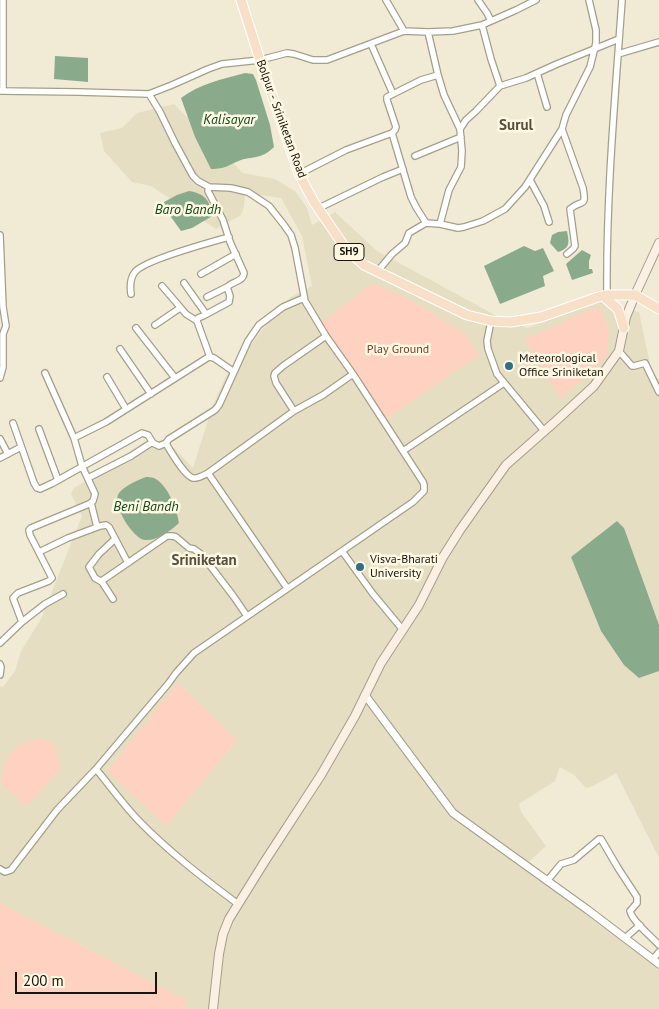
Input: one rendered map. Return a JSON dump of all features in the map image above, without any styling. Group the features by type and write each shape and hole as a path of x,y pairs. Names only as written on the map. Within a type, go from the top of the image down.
{"main road":[{"name":"Bolpur - Sriniketan Road","path":"241,0 299,174 318,208 346,249 364,265 467,316 491,322 511,322 541,317 605,295 635,295"},
{"path":"212,1009 219,954 223,934 229,919 321,775 355,716 381,663 419,605 460,530 506,465 594,386 619,351 626,316 659,243"},
{"path":"605,295 618,309 624,328"},
{"path":"635,295 659,309"}],"street":[{"path":"3,0 2,91 149,94 222,64 260,60 287,53 313,60 327,60 404,32 453,31 482,25 536,0"},
{"path":"386,0 404,32"},
{"path":"478,0 491,21"},
{"path":"377,272 405,242 409,233 426,223 458,228 470,226 505,209 525,187 562,129 566,115 590,67 596,43 596,30 589,0"},
{"path":"605,295 608,202 622,0"},
{"path":"482,25 490,59 500,86"},
{"path":"428,32 444,95 460,129 462,151 461,167 449,190 440,224"},
{"path":"460,129 466,120 500,86 526,78 619,39"},
{"path":"618,54 659,42"},
{"path":"371,44 393,94"},
{"path":"537,73 547,107"},
{"path":"299,174 346,150 392,133 396,127 387,99 388,96 421,80 438,75"},
{"path":"0,869 5,872 11,870 57,810 96,769 194,653 413,502 423,492 424,485 353,374 326,336 304,298 291,235 269,206 248,192 208,186 198,181 193,176 149,94"},
{"path":"562,129 585,198 583,203 575,205 570,209 575,246 567,254"},
{"path":"392,133 411,197 426,223"},
{"path":"415,156 461,137"},
{"path":"318,208 404,169"},
{"path":"530,180 544,206 549,222"},
{"path":"207,297 244,278 242,267 223,220 208,191 208,186"},
{"path":"0,236 3,307 6,326 3,334 3,367 0,378"},
{"path":"131,294 130,284 133,274 138,269 156,260 229,237"},
{"path":"201,274 236,254"},
{"path":"184,284 206,314"},
{"path":"162,286 190,318 197,321 210,357 234,372"},
{"path":"197,321 198,318 229,302 228,287"},
{"path":"13,423 37,488 43,488 142,433 148,435 153,443 158,446 166,443 215,410 219,405 248,341 259,326 283,307 304,298"},
{"path":"155,325 180,308"},
{"path":"491,322 487,341 497,374 544,432"},
{"path":"136,328 175,378"},
{"path":"294,411 276,383 275,373 326,336"},
{"path":"120,349 152,394"},
{"path":"619,351 632,366 642,363 646,364 659,392"},
{"path":"74,438 106,422 210,357"},
{"path":"22,622 13,598 52,578 29,530 33,526 91,503 95,498 95,494 82,466 74,438 46,373"},
{"path":"166,443 186,473 196,478 208,473 294,411 323,395 353,374"},
{"path":"107,377 126,409"},
{"path":"403,451 504,383"},
{"path":"39,429 58,480"},
{"path":"0,439 8,454"},
{"path":"88,478 153,443"},
{"path":"0,458 21,447"},
{"path":"208,473 288,588"},
{"path":"91,503 97,527"},
{"path":"39,552 68,538 106,525 109,527 128,563"},
{"path":"102,582 106,577 167,536 172,536 202,555 247,616"},
{"path":"113,599 102,582 95,578 89,567 99,554 115,539"},
{"path":"342,551 373,594 403,630"},
{"path":"0,643 45,604 63,594"},
{"path":"0,664 0,675"},
{"path":"365,696 452,813 656,962 659,952"},
{"path":"96,769 130,810 156,837 188,866 238,904"},
{"path":"547,881 561,864 573,861 598,839 601,839 637,897 637,903 629,912 659,945"},
{"path":"625,938 640,925"}],"shaded area":[{"name":"Visva-Bharati University","path":"174,104 243,173 275,179 296,192 307,208 312,225 335,212 377,251 497,316 527,328 601,301 639,312 651,369 659,380 659,858 616,773 586,788 574,775 560,767 555,781 519,804 521,812 546,846 529,862 659,965 659,1009 0,1009 0,686 3,687 15,671 21,651 41,619 82,516 71,494 73,489 144,442 160,448 171,445 193,468 212,407 226,376 270,320 291,297 312,286 302,236 281,198 245,193 244,208 241,215 216,229 151,186 132,182 104,151 100,133 122,128 137,113"}],"green space":[{"name":"Play Ground","path":"372,284 403,296 466,335 479,355 386,419 320,324"},
{"path":"597,306 609,327 607,357 561,398 524,340"},
{"path":"178,683 237,740 166,826 107,771"},
{"path":"42,738 50,741 55,747 60,769 27,806 2,785 2,775 7,759 12,752 25,743"},
{"path":"0,903 188,1001 182,1009 0,1009"}],"water":[{"path":"55,56 88,58 88,82 54,79"},
{"name":"Kalisayar","path":"245,73 253,74 256,80 270,125 274,147 262,155 241,160 224,167 211,169 195,137 181,98 203,86"},
{"name":"Baro Bandh","path":"189,191 206,198 214,215 192,228 181,231 166,210 164,202"},
{"path":"567,231 568,244 565,249 558,252 550,243 552,235"},
{"path":"524,246 535,251 543,248 554,271 543,276 545,286 500,304 484,266"},
{"path":"582,250 591,255 589,269 592,269 593,273 572,280 566,264"},
{"name":"Beni Bandh","path":"146,477 154,478 164,486 174,504 179,523 159,537 150,540 140,538 129,528 118,505 117,498 124,488"},
{"path":"617,521 624,528 659,625 659,671 639,678 624,665 601,631 571,557"}],"place":[{"name":"Meteorological Office Sriniketan","path":"509,366"},
{"name":"Visva-Bharati University","path":"360,567"}],"district":[{"name":"Surul","path":"516,126"},
{"name":"Sriniketan","path":"204,561"}]}
